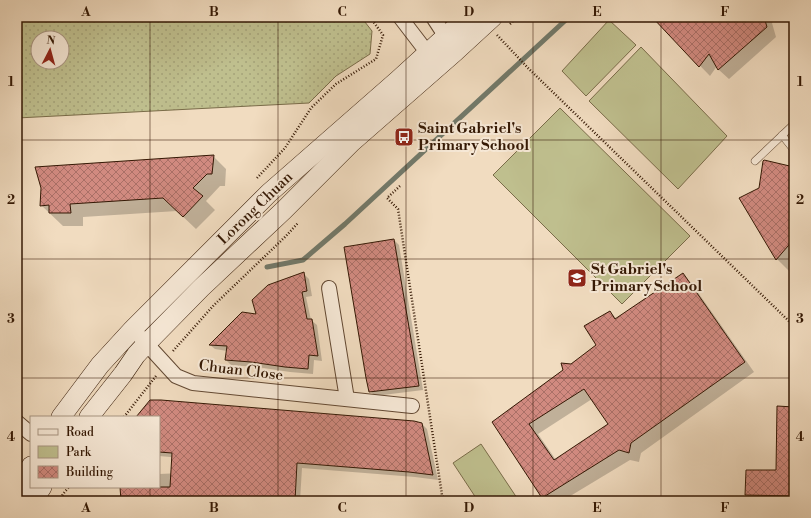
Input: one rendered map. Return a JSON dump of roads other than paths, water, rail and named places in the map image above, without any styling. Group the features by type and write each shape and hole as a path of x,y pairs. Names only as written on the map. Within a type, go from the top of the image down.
{"main road":[{"name":"Lorong Chuan","path":"451,44 467,17"},
{"name":"Lorong Chuan","path":"90,416 136,355 201,288 259,218 272,197 352,142 433,60 451,44 494,17"},
{"name":"Lorong Chuan","path":"62,416 100,365 133,329 259,218"},
{"path":"17,496 30,468"},
{"path":"34,501 41,488"}],"street":[{"path":"400,17 433,60"},
{"path":"433,17 451,44"},
{"path":"329,288 347,399"},
{"name":"Chuan Close","path":"133,329 176,376 193,383 412,406"},
{"path":"17,422 30,433"}],"lane":[{"path":"755,161 794,124"},
{"path":"782,135 794,150"}],"waterway":[{"path":"267,267 303,260 345,224 569,17"}],"place":[{"name":"Saint Gabriel's Primary School","path":"404,137"},
{"name":"St Gabriel's Primary School","path":"577,278"}]}
